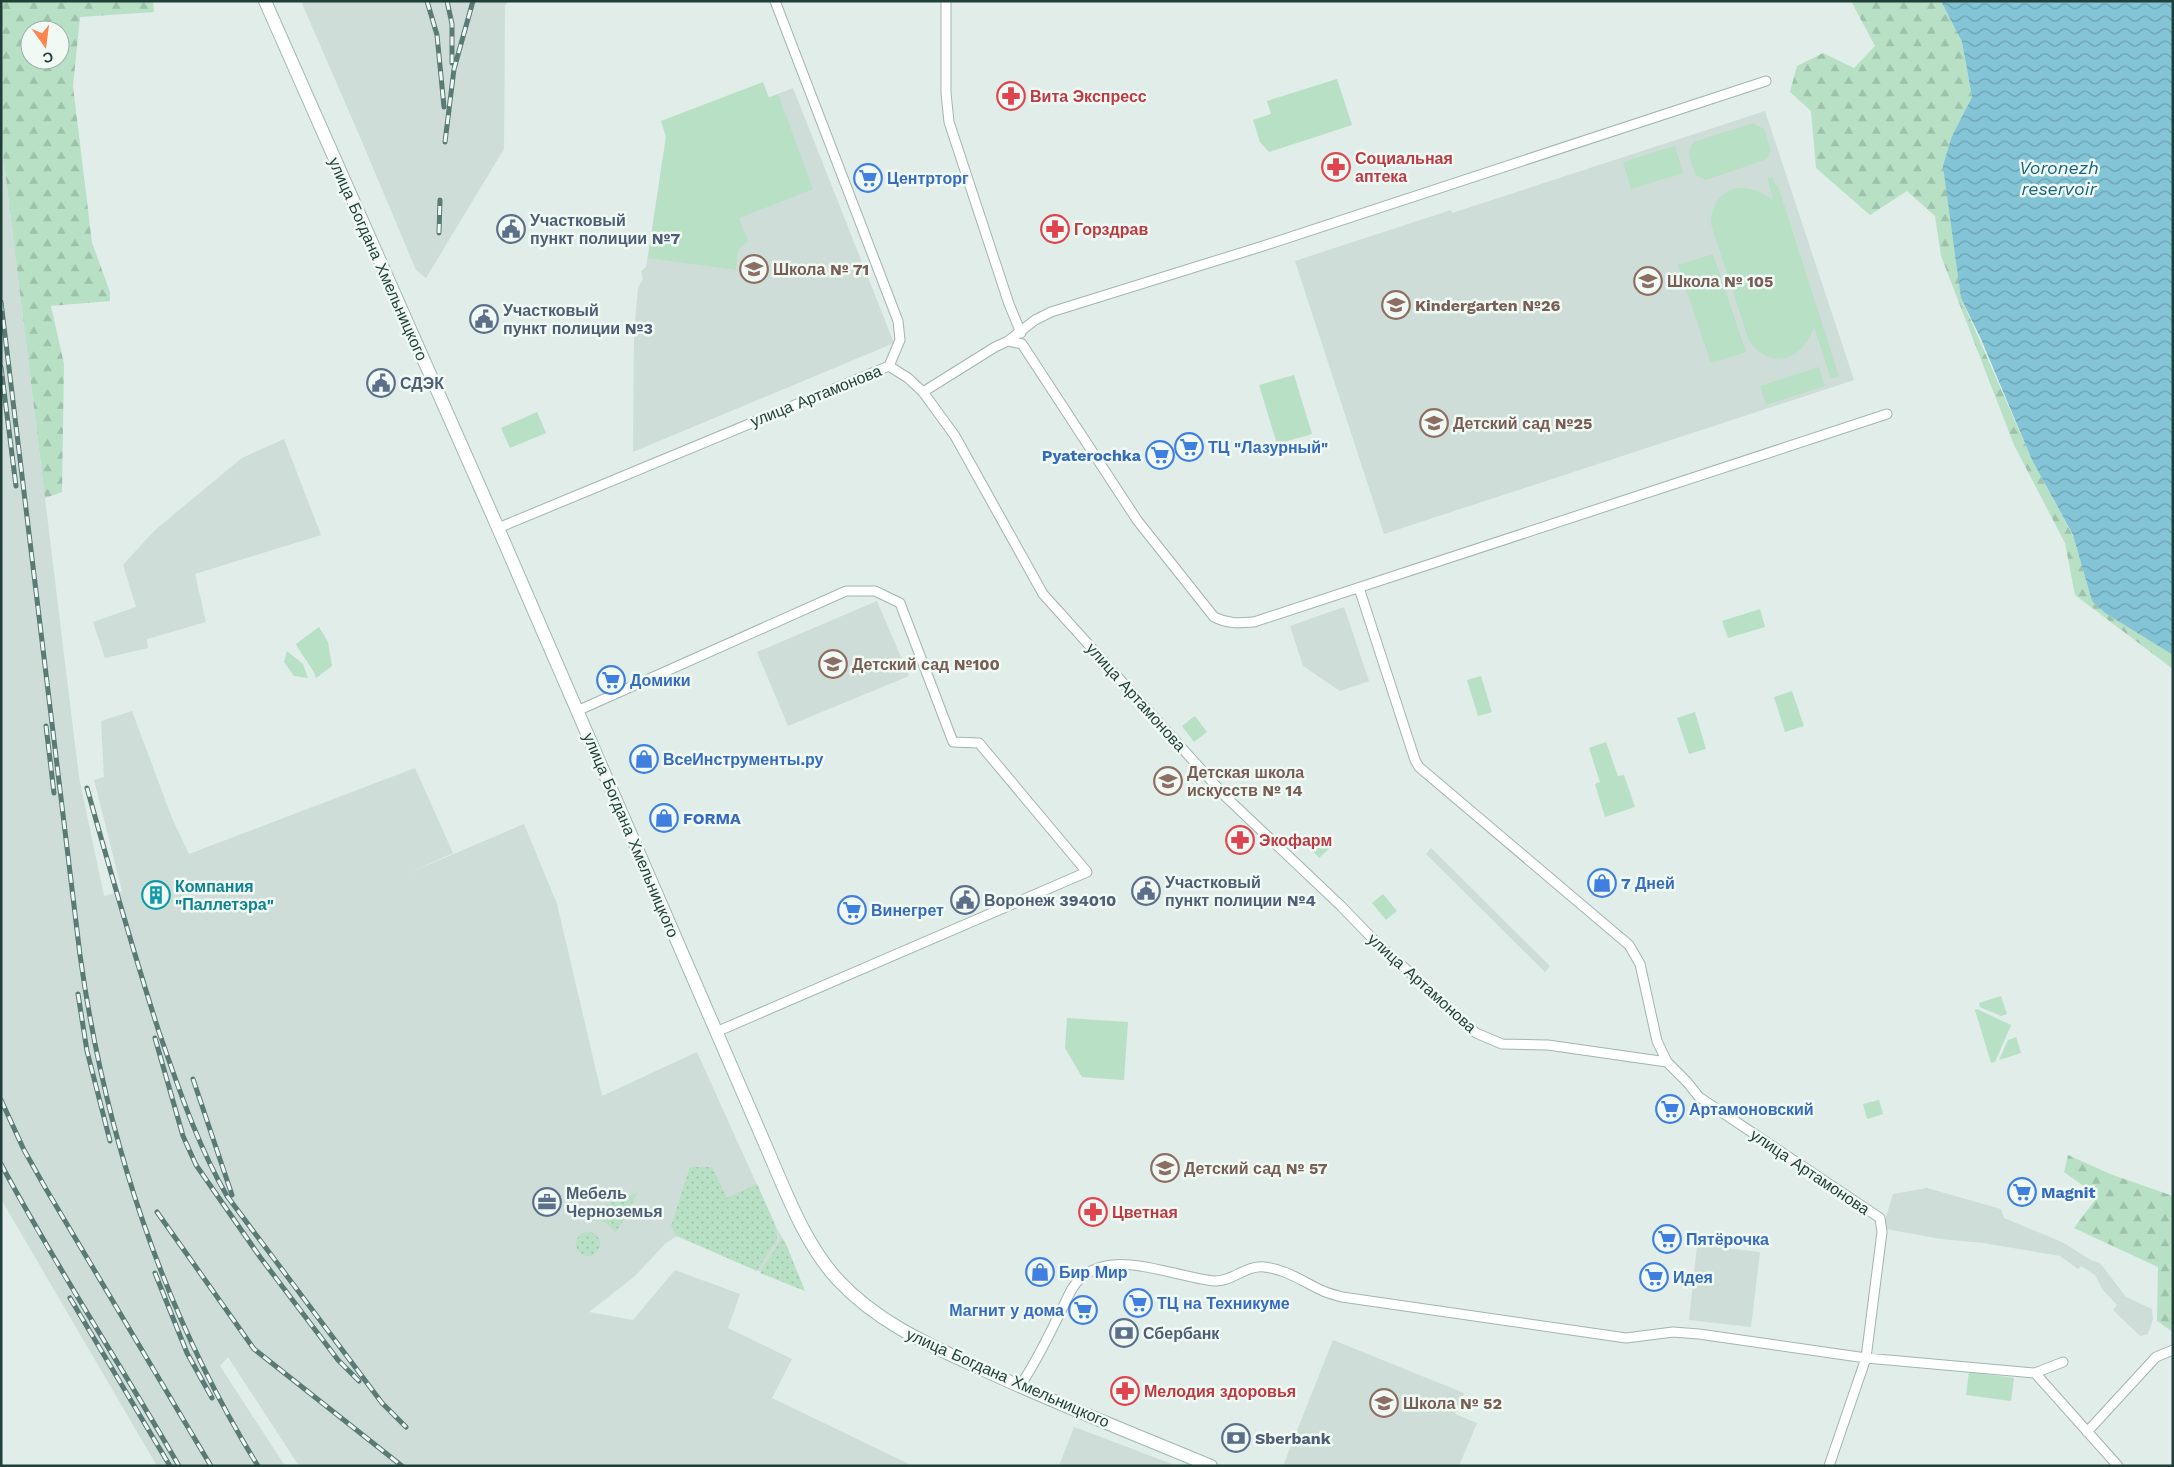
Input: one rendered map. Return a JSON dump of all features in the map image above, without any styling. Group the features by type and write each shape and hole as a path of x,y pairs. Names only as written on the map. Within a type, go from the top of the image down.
{"main road":[{"name":"улица Богдана Хмельницкого","path":"265,1 498,528 716,1032 794,1208 823,1261 837,1279 860,1302 896,1327 1019,1387 1211,1466"}],"street":[{"path":"775,1 898,321 900,340 889,366"},
{"path":"946,1 946,93 949,122 1006,297 1021,333"},
{"path":"923,392 1021,333 1035,320 1051,312 1263,246 1766,81"},
{"path":"1008,341 1022,344 1137,520 1214,617 1226,622 1254,622 1887,414"},
{"name":"улица Артамонова","path":"498,528 889,366 908,378 923,392 954,436 1043,594 1226,797 1340,905 1372,938 1476,1033 1502,1044 1548,1045 1667,1062 1699,1097 1880,1218 1882,1232 1866,1358"},
{"path":"1359,588 1415,760 1419,767 1629,945 1640,964 1657,1041 1667,1062"},
{"path":"577,711 846,591 876,591 900,603 953,742 979,743 1088,872 716,1032"},
{"path":"1019,1387 1032,1369 1076,1282 1091,1271 1103,1266 1120,1264 1216,1281 1234,1276 1251,1267 1264,1267 1278,1270 1308,1282 1320,1290 1342,1297 1626,1338 1673,1332 1699,1334 1866,1358 2035,1373 2063,1362"},
{"path":"2087,1432 2156,1357 2173,1350"},
{"path":"1829,1466 1866,1358"},
{"path":"2035,1373 2118,1466"}],"shaded area":[{"path":"301,1 508,1 505,6 504,149 426,278 416,270"},
{"name":"Школа № 71","path":"793,88 894,343 633,452 634,333 638,288 643,279 641,271 646,267 666,137"},
{"name":"Школа № 105","path":"1765,111 1854,380 1384,534 1295,261 1451,210 1452,213"},
{"path":"1,138 79,777 104,896 122,891 94,780 104,777 101,721 132,711 172,818 189,854 415,768 453,853 409,873 524,824 557,904 602,1096 697,1052 776,1227 785,1242 805,1291 677,1236 666,1243 635,1276 589,1312 633,1320 675,1270 740,1294 728,1328 792,1359 772,1398 913,1466 299,1466 228,1357 220,1366 285,1466 157,1466 1,1199"},
{"path":"284,439 321,535 195,574 206,622 147,639 148,648 105,658 93,622 136,607 123,565 155,530 242,458"},
{"name":"Детский сад №100","path":"877,601 909,676 788,726 757,652"},
{"path":"1344,607 1369,681 1340,691 1303,666 1290,626"},
{"path":"1431,848 1550,966 1545,972 1426,854"},
{"path":"1927,1188 2001,1209 2004,1218 2062,1242 2091,1260 2100,1263 2126,1297 2152,1309 2153,1319 2148,1334 2140,1336 2113,1310 2117,1305 2103,1290 2095,1275 2081,1266 2078,1269 2060,1256 1886,1229 1885,1220 1893,1194"},
{"path":"1697,1245 1760,1252 1751,1327 1689,1320"},
{"name":"Школа № 52","path":"1333,1340 1464,1393 1455,1414 1477,1423 1459,1466 1283,1466"},
{"path":"1074,1427 1101,1437 1177,1466 1059,1466"}],"green space":[{"path":"1,1 153,1 154,12 80,17 73,86 92,243 110,292 110,301 51,306 64,364 62,492 45,498 1,138"},
{"path":"1851,1 1941,1 1962,42 1972,97 1952,136 1961,298 2032,460 2074,538 2092,601 2105,613 2173,655 2173,669 2075,595 2065,543 2014,445 1941,256 1935,216 1907,191 1870,215 1816,168 1811,111 1790,92 1797,66 1823,53 1854,68 1875,46"},
{"path":"1337,79 1352,125 1269,152 1260,142 1253,120 1271,114 1267,101"},
{"path":"763,82 769,98 778,94 813,189 739,218 748,241 738,250 736,270 648,258 666,137 661,121"},
{"path":"1753,123 1764,129 1771,150 1767,159 1706,180 1696,175 1689,154 1694,142"},
{"path":"1675,146 1683,173 1631,189 1623,162"},
{"path":"1773,177 1776,187 1778,186 1839,376 1831,379 1814,327 1803,347 1795,354 1786,358 1777,359 1768,356 1758,351 1749,341 1711,224 1717,201 1724,194 1732,190 1741,188 1752,189 1773,200 1768,179"},
{"path":"1713,254 1746,352 1711,363 1678,265"},
{"path":"1819,367 1825,386 1766,405 1760,386"},
{"path":"1294,375 1312,434 1277,444 1259,385"},
{"path":"537,412 546,433 510,448 501,428"},
{"path":"1760,609 1765,627 1728,638 1722,621"},
{"path":"319,627 328,642 332,666 316,678 296,644"},
{"path":"287,651 303,664 308,678 294,676 284,662"},
{"path":"1481,676 1492,712 1478,716 1467,680"},
{"path":"1792,691 1804,726 1785,732 1774,697"},
{"path":"1695,712 1706,749 1689,754 1677,718"},
{"path":"1195,716 1207,732 1194,742 1182,726"},
{"path":"1606,742 1618,776 1624,775 1635,807 1605,817 1595,784 1600,782 1589,748"},
{"path":"1319,834 1331,847 1319,858 1307,845"},
{"path":"1383,894 1397,911 1386,920 1372,903"},
{"path":"2001,996 2007,1014 2001,1016 1980,1007 1979,1003"},
{"path":"1977,1009 2011,1025 1995,1062 1991,1063 1975,1010"},
{"path":"1067,1018 1128,1022 1124,1080 1082,1077 1065,1048"},
{"path":"2016,1037 2021,1053 1999,1060 2008,1040"},
{"path":"1879,1100 1883,1114 1867,1119 1863,1104"},
{"path":"2068,1155 2110,1174 2173,1196 2173,1332 2157,1321 2158,1267 2074,1228 2098,1196 2064,1172"},
{"path":"690,1167 712,1167 727,1198 757,1184 776,1227 777,1239 757,1271 677,1236 671,1226"},
{"path":"638,1192 615,1232 606,1223 592,1217 589,1212"},
{"path":"588,1232 596,1236 600,1244 596,1252 588,1256 580,1252 576,1244 580,1236"},
{"path":"781,1239 785,1242 805,1291 760,1273"},
{"path":"1969,1372 2014,1378 2011,1401 1966,1395"}],"water":[{"name":"Voronezh reservoir","path":"1941,1 2173,1 2173,655 2105,613 2092,601 2073,535 2032,460 1981,339 1961,298 1943,166 1952,136 1972,97 1962,42"}],"railway":[{"path":"427,1 437,35 444,107"},
{"path":"447,1 452,24 452,63"},
{"path":"445,142 454,69 473,1"},
{"path":"439,233 440,200"},
{"path":"1,302 80,955 105,1089 122,1155 142,1220 166,1284 193,1346 224,1407 258,1466"},
{"path":"1,367 16,486"},
{"path":"46,726 54,793"},
{"path":"87,788 159,1032 189,1116 216,1176 227,1196 382,1403 406,1427"},
{"path":"78,994 87,1051 110,1141"},
{"path":"155,1038 183,1136 196,1165 260,1257 338,1360 359,1381"},
{"path":"193,1079 232,1195"},
{"path":"1,1100 24,1150 46,1189 211,1466"},
{"path":"1,1164 44,1240 179,1466"},
{"path":"157,1212 254,1349 402,1466"},
{"path":"155,1273 187,1353 212,1398"},
{"path":"70,1298 170,1466"}],"place":[{"name":"Вита Экспресс","path":"1011,96"},
{"name":"Социальная аптека","path":"1336,167"},
{"name":"Центрторг","path":"868,178"},
{"name":"Участковый пункт полиции №7","path":"511,229"},
{"name":"Горздрав","path":"1055,229"},
{"name":"Школа № 71","path":"754,269"},
{"name":"Школа № 105","path":"1648,281"},
{"name":"Kindergarten №26","path":"1396,305"},
{"name":"Участковый пункт полиции №3","path":"484,319"},
{"name":"СДЭК","path":"381,383"},
{"name":"Детский сад №25","path":"1434,423"},
{"name":"ТЦ \"Лазурный\"","path":"1189,447"},
{"name":"Pyaterochka","path":"1160,455"},
{"name":"Детский сад №100","path":"833,664"},
{"name":"Домики","path":"611,680"},
{"name":"ВсеИнструменты.ру","path":"644,759"},
{"name":"Детская школа искусств № 14","path":"1168,781"},
{"name":"FORMA","path":"664,818"},
{"name":"Экофарм","path":"1240,840"},
{"name":"7 Дней","path":"1602,883"},
{"name":"Участковый пункт полиции №4","path":"1146,891"},
{"name":"Компания \"Паллетэра\"","path":"156,895"},
{"name":"Воронеж 394010","path":"965,900"},
{"name":"Винегрет","path":"852,910"},
{"name":"Артамоновский","path":"1670,1109"},
{"name":"Детский сад № 57","path":"1165,1168"},
{"name":"Magnit","path":"2022,1192"},
{"name":"Мебель Черноземья","path":"547,1202"},
{"name":"Цветная","path":"1093,1212"},
{"name":"Пятёрочка","path":"1667,1239"},
{"name":"Бир Мир","path":"1040,1272"},
{"name":"Идея","path":"1654,1277"},
{"name":"ТЦ на Техникуме","path":"1138,1303"},
{"name":"Магнит у дома","path":"1083,1310"},
{"name":"Сбербанк","path":"1124,1333"},
{"name":"Мелодия здоровья","path":"1125,1391"},
{"name":"Школа № 52","path":"1384,1403"},
{"name":"Sberbank","path":"1236,1438"}]}
